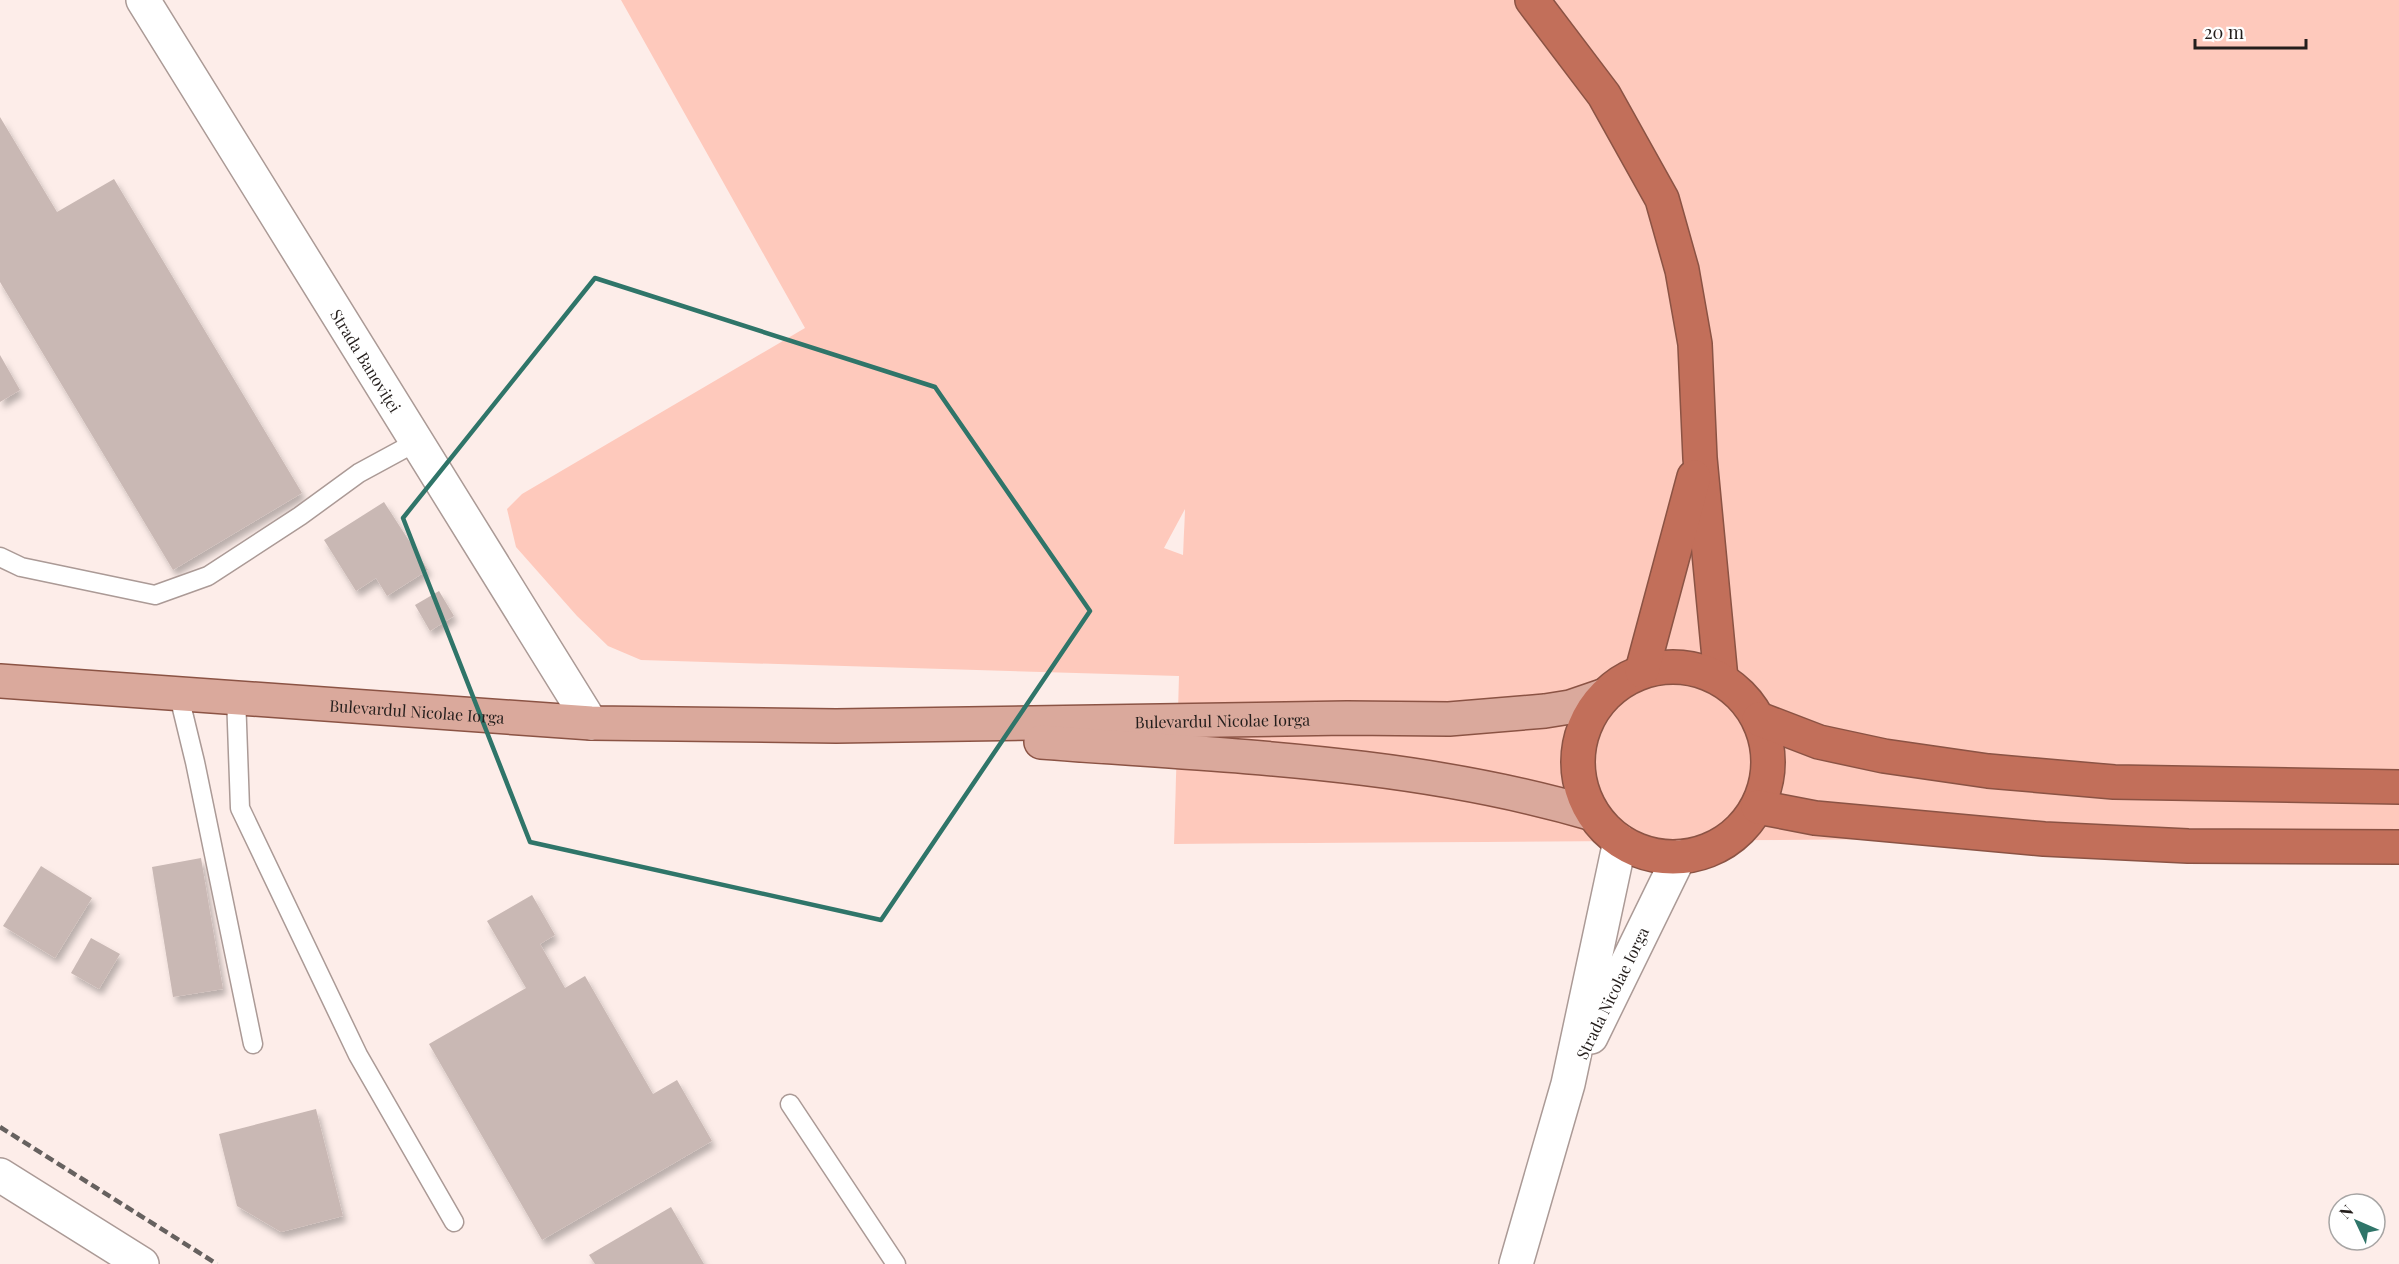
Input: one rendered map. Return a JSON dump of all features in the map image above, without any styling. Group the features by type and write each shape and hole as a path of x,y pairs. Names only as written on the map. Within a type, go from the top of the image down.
{"highway":[{"path":"1532,0 1604,95 1662,199 1682,270 1695,344 1700,458 1721,679"},
{"path":"1642,671 1700,458"},
{"path":"1669,666 1696,669 1721,679 1743,696 1759,719 1768,747 1768,778 1758,807 1738,833 1711,850 1679,857 1648,854 1620,842 1593,814 1580,784 1578,752 1587,721 1605,695 1623,681 1642,671 1669,666"},
{"path":"1759,719 1819,742 1884,756 1988,771 2114,782 2399,787"},
{"path":"1758,807 1815,818 2044,839 2188,846 2399,847"}],"main road":[{"name":"Bulevardul Nicolae Iorga","path":"0,681 591,723 836,726 1347,718 1449,719 1545,711 1570,707 1605,695"},
{"name":"Bulevardul Nicolae Iorga","path":"836,726 1289,761 1456,780 1538,798 1593,814"}],"street":[{"name":"Strada Banoviței","path":"143,0 591,723"},
{"name":"Strada Nicolae Iorga","path":"1516,1264 1568,1084 1620,842"},
{"name":"Strada Nicolae Iorga","path":"1568,1084 1679,857"},
{"path":"0,1175 141,1264"}],"lane":[{"path":"0,557 21,567 154,596 208,576 300,516 359,473 418,441"},
{"path":"178,692 195,762 253,1044"},
{"path":"236,696 240,808 358,1055 454,1222"},
{"path":"790,1104 896,1264"}],"highlighted area":[{"path":"595,278 935,387 1090,611 881,920 530,842 403,518"}],"shaded area":[{"path":"0,0 895,0 1186,477 1174,844 2399,836 2399,1264 0,1264"},
{"path":"621,0 2399,0 2399,836 1174,844 1179,676 641,660 608,646 577,616 516,547 507,509 522,494 805,328","holes":["1185,509 1183,555 1164,548"]}],"building":[{"path":"0,117 57,212 114,179 302,493 173,570 0,282"},
{"path":"0,355 20,390 0,402"},
{"path":"384,502 428,570 387,596 376,578 356,591 324,540"},
{"path":"439,591 454,616 430,631 415,605"},
{"path":"201,858 223,989 173,997 152,867"},
{"path":"41,866 92,898 55,958 3,926"},
{"path":"532,895 555,935 540,944 565,988 585,976 653,1094 677,1080 712,1141 542,1240 429,1044 526,988 487,921"},
{"path":"91,938 120,954 99,989 71,973"},
{"path":"316,1109 343,1216 281,1232 237,1206 219,1134"},
{"path":"671,1207 704,1264 595,1264 589,1255"}],"railway":[{"path":"0,1127 217,1264"}]}
